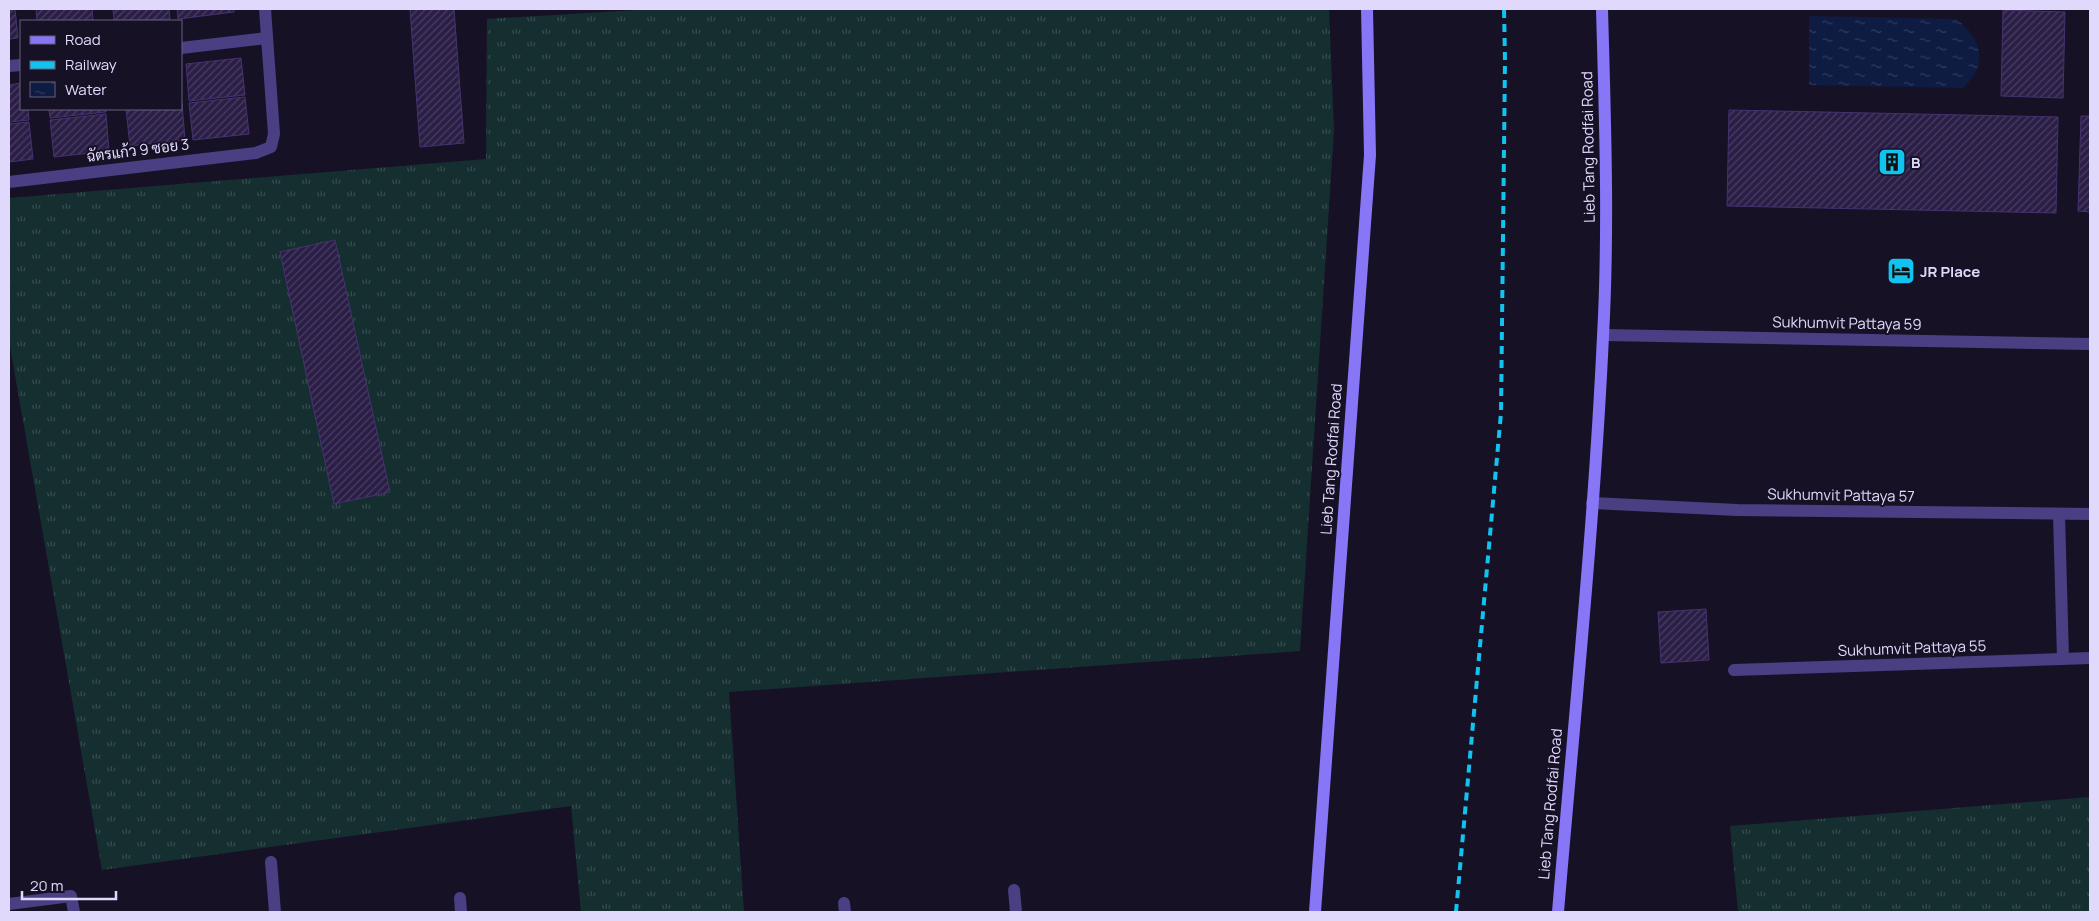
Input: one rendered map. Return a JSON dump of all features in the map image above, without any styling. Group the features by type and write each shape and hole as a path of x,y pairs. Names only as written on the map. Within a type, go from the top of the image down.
{"street":[{"path":"182,48 267,38 265,9"},
{"name":"Lieb Tang Rodfai Road","path":"1314,912 1370,155 1367,9"},
{"name":"Lieb Tang Rodfai Road","path":"1558,912 1604,335 1606,141 1602,9"},
{"name":"ฉัตรแก้ว 9 ซอย 3","path":"9,182 256,153 271,147 274,134 267,38"},
{"name":"Sukhumvit Pattaya 59","path":"1604,335 2090,344"},
{"name":"Sukhumvit Pattaya 57","path":"1592,503 1737,510 2090,514"},
{"path":"2058,514 2063,659"},
{"name":"Sukhumvit Pattaya 55","path":"1734,670 2090,658"},
{"path":"271,862 275,912"},
{"path":"1014,890 1016,912"},
{"path":"9,904 71,896 74,912"},
{"path":"460,898 461,912"}],"green space":[{"path":"654,9 1329,9 1334,130 1300,651 729,692 744,912 581,912 571,806 102,870 9,341 9,198 486,159 487,19"},
{"path":"2090,797 2090,912 1738,912 1730,826"}],"water":[{"path":"1809,16 1957,19 1966,27 1977,44 1979,61 1977,70 1963,88 1809,85"}],"building":[{"path":"9,9 15,9 18,38 9,39"},
{"path":"36,9 92,9 93,20 37,20"},
{"path":"113,9 169,9 170,19 114,20"},
{"path":"177,9 234,9 234,12 178,19"},
{"path":"410,9 454,9 464,143 420,147"},
{"path":"2003,10 2065,12 2063,98 2001,96"},
{"path":"241,58 245,95 189,101 186,64"},
{"path":"20,83 20,110 28,110 29,120 9,122 9,85"},
{"path":"245,97 249,134 193,140 189,103"},
{"path":"182,103 185,140 130,146 126,110 182,110"},
{"path":"49,110 106,110 106,112 50,118"},
{"name":"B","path":"1729,110 2058,117 2056,213 1727,206"},
{"path":"106,114 109,151 54,157 50,120"},
{"path":"2081,116 2090,116 2090,212 2078,211"},
{"path":"29,122 33,159 9,162 9,124"},
{"path":"335,240 390,492 334,504 280,252"},
{"path":"1706,609 1709,660 1661,663 1658,612"}],"railway":[{"path":"1456,912 1501,413 1504,9"}],"place":[{"name":"B","path":"1892,162"},
{"name":"JR Place","path":"1901,271"}]}
